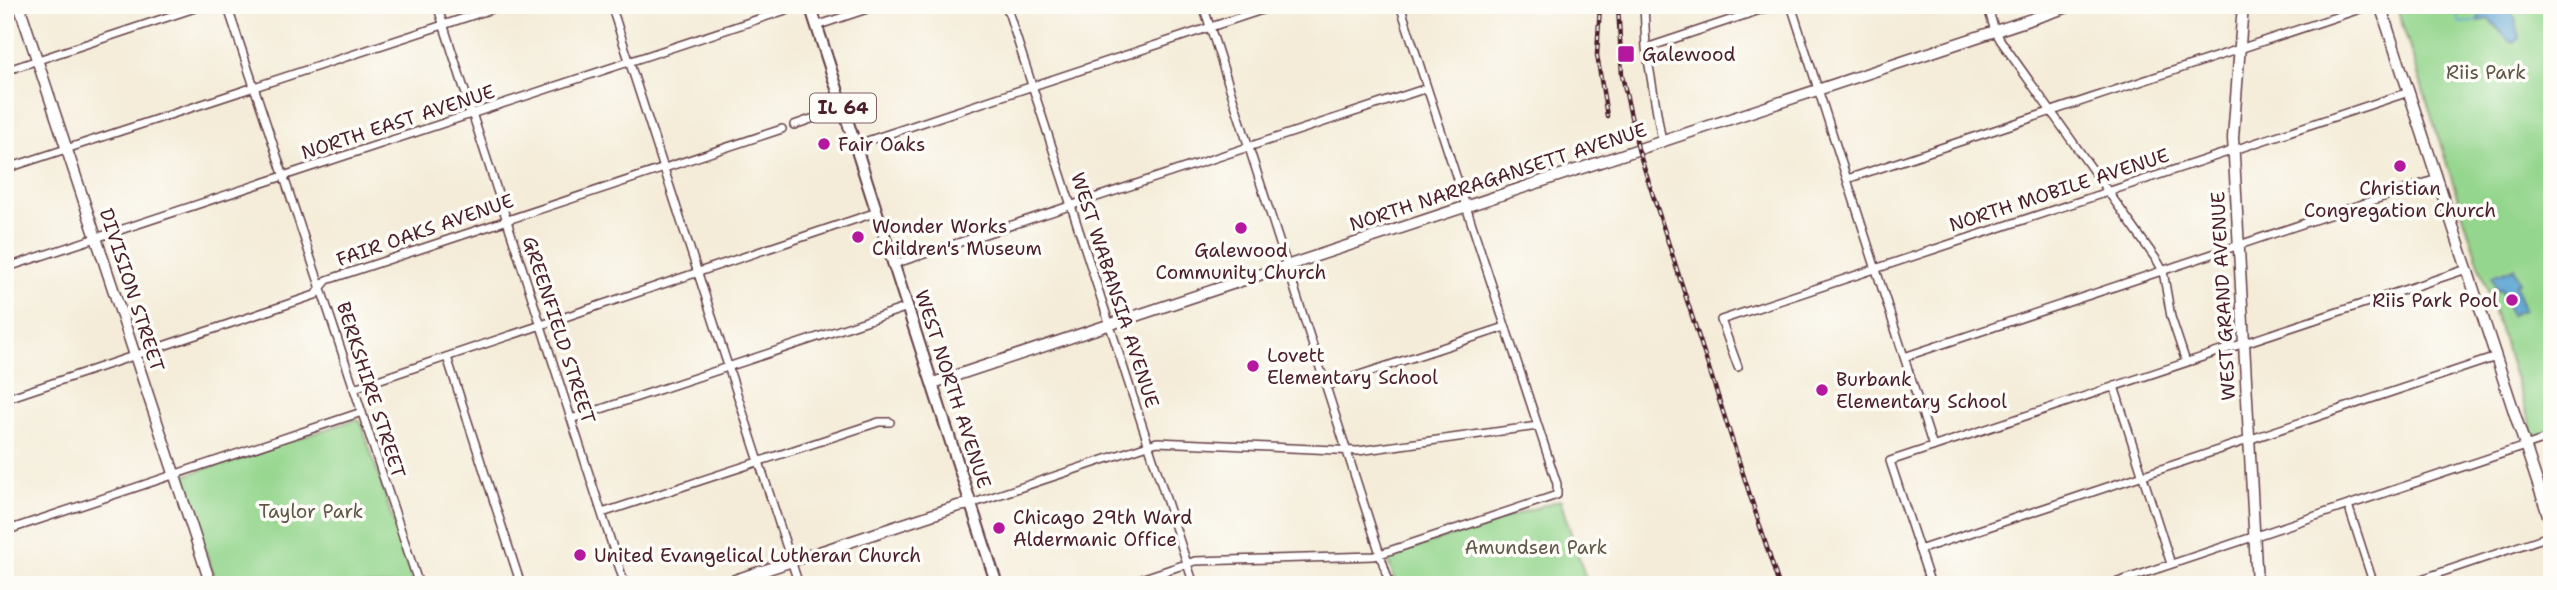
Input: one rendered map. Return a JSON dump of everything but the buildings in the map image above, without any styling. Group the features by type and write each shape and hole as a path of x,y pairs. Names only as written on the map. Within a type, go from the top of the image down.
{"main road":[{"name":"WEST NORTH AVENUE","path":"810,5 997,585"}],"street":[{"name":"DIVISION STREET","path":"19,5 211,585"},
{"path":"5,71 204,5"},
{"name":"BERKSHIRE STREET","path":"227,5 419,585"},
{"name":"GREENFIELD STREET","path":"437,5 625,585"},
{"path":"5,169 504,5"},
{"path":"611,5 799,585"},
{"name":"NORTH EAST AVENUE","path":"5,268 801,5"},
{"path":"816,26 878,5"},
{"name":"WEST WABANSIA AVENUE","path":"1006,5 1194,585"},
{"path":"1203,5 1390,585"},
{"path":"855,145 1277,5"},
{"path":"1123,585 1195,561 1381,555 1558,495 1557,484 1400,5"},
{"path":"1644,5 1646,48 1662,142"},
{"path":"1646,48 1775,5"},
{"path":"1791,5 1933,447"},
{"path":"1987,5 1995,31 2158,262 2171,317 2186,362"},
{"name":"NORTH NARRAGANSETT AVENUE","path":"933,383 2074,5"},
{"name":"WEST GRAND AVENUE","path":"2243,5 2233,149 2257,585"},
{"path":"1847,179 2372,5"},
{"path":"2380,5 2552,527"},
{"path":"894,264 1427,88"},
{"name":"NORTH MOBILE AVENUE","path":"1738,367 1721,320 2409,92"},
{"path":"794,125 843,108"},
{"name":"FAIR OAKS AVENUE","path":"5,399 315,295 327,280 782,129"},
{"path":"1904,357 2437,179"},
{"path":"354,388 877,212"},
{"path":"1931,585 1890,461 2467,269"},
{"path":"571,419 908,307"},
{"path":"1326,386 1505,327"},
{"path":"447,357 521,585"},
{"path":"1919,550 2496,357"},
{"path":"2114,386 2171,564"},
{"path":"5,531 362,412"},
{"path":"602,513 879,422 890,422"},
{"path":"720,585 1157,442 1347,451 1538,426"},
{"path":"2109,585 2552,437"},
{"path":"2348,505 2374,585"},
{"path":"2404,585 2552,536"}],"green space":[{"name":"Riis Park","path":"2396,5 2552,5 2552,430 2534,436"},
{"name":"Taylor Park","path":"357,419 361,422 414,585 217,585 182,480 183,476"},
{"name":"Amundsen Park","path":"1560,500 1588,585 1396,585 1388,560 1392,555"}],"water":[{"path":"2482,5 2507,5 2515,19 2519,38 2515,42 2510,42 2490,20 2478,22 2483,11"},
{"name":"Riis Park Pool","path":"2514,268 2519,282 2515,284 2524,310 2510,315 2501,289 2497,290 2492,276"}],"waterway":[{"path":"2453,5 2460,23 2477,21"}],"railway":[{"path":"1600,5 1597,55 1607,116"},
{"path":"1618,5 1622,75 1638,149 1779,585"}],"place":[{"name":"Galewood","path":"1626,54"},
{"name":"Fair Oaks","path":"824,144"},
{"name":"Christian Congregation Church","path":"2400,166"},
{"name":"Galewood Community Church","path":"1241,228"},
{"name":"Wonder Works Children's Museum","path":"858,237"},
{"name":"Riis Park Pool","path":"2512,300"},
{"name":"Lovett Elementary School","path":"1253,366"},
{"name":"Burbank Elementary School","path":"1822,390"},
{"name":"Chicago 29th Ward Aldermanic Office","path":"999,528"},
{"name":"United Evangelical Lutheran Church","path":"580,555"}]}
